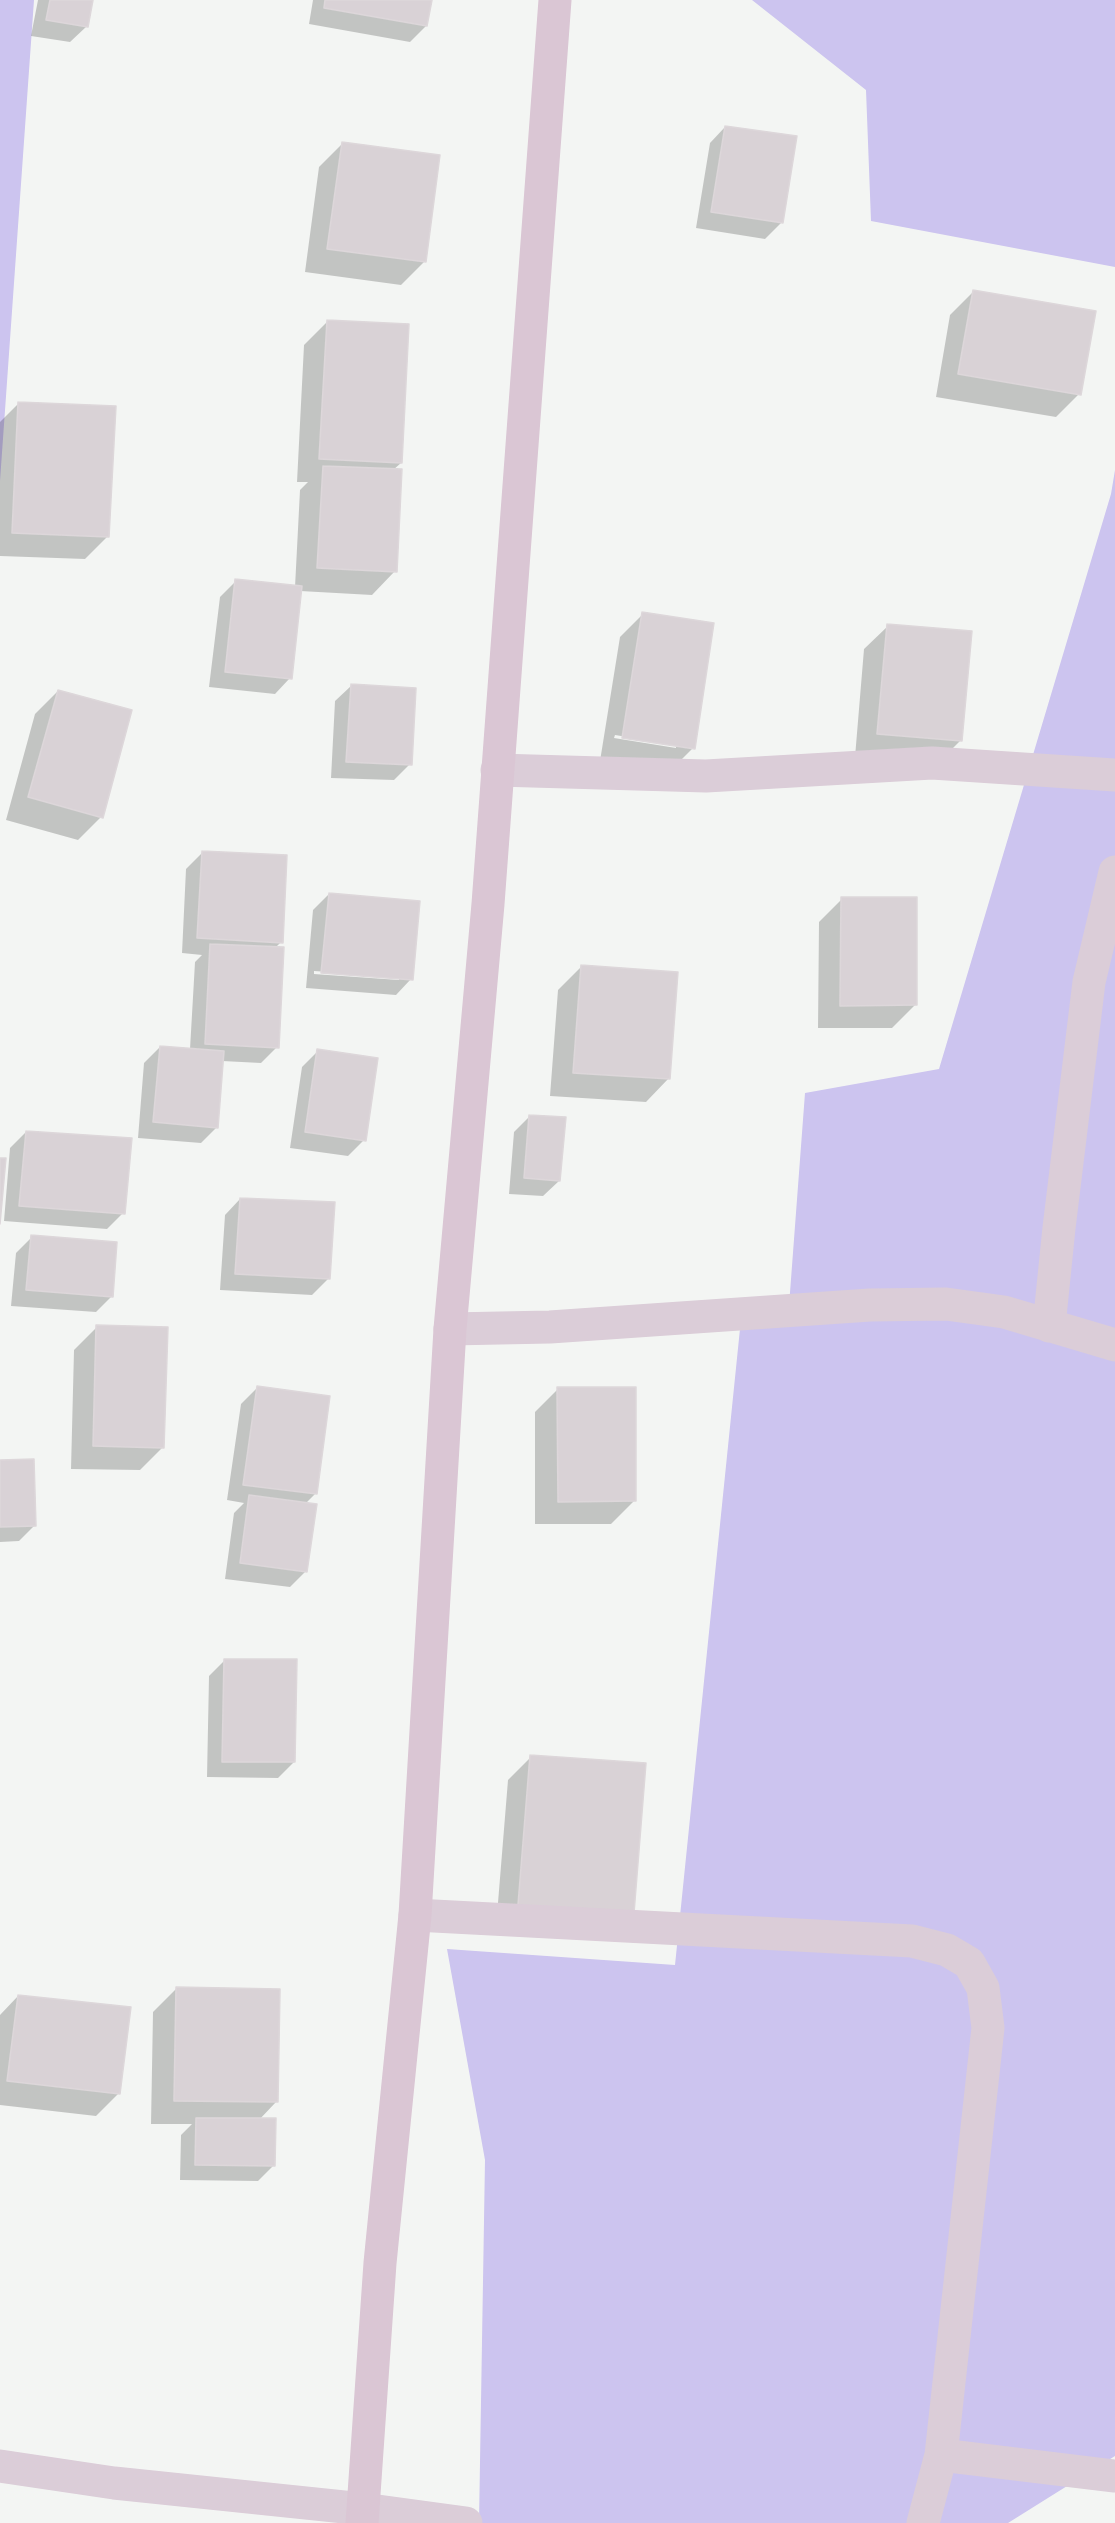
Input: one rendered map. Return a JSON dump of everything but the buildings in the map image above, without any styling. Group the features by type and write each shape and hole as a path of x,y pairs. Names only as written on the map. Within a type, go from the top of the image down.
{"main road":[{"path":"362,2516 381,2263 415,1914 450,1329 488,904 555,0"}],"street":[{"path":"497,770 706,776 933,763 1115,775"},
{"path":"1050,1326 1060,1216 1089,982 1115,872"},
{"path":"450,1329 550,1327 870,1305 946,1304 1004,1312 1115,1345"},
{"path":"415,1914 912,1941 947,1950 969,1963 983,1988 988,2028 941,2455 923,2523"},
{"path":"941,2455 1115,2476"},
{"path":"0,2466 362,2516 466,2523"}],"shaded area":[{"path":"0,0 34,0 0,481"},
{"path":"752,0 1115,0 1115,267 871,221 866,90"},
{"path":"1115,470 1115,2456 1008,2523 479,2523 485,2160 447,1949 675,1965 741,1319 788,1319 805,1093 939,1069 1111,494"}]}
